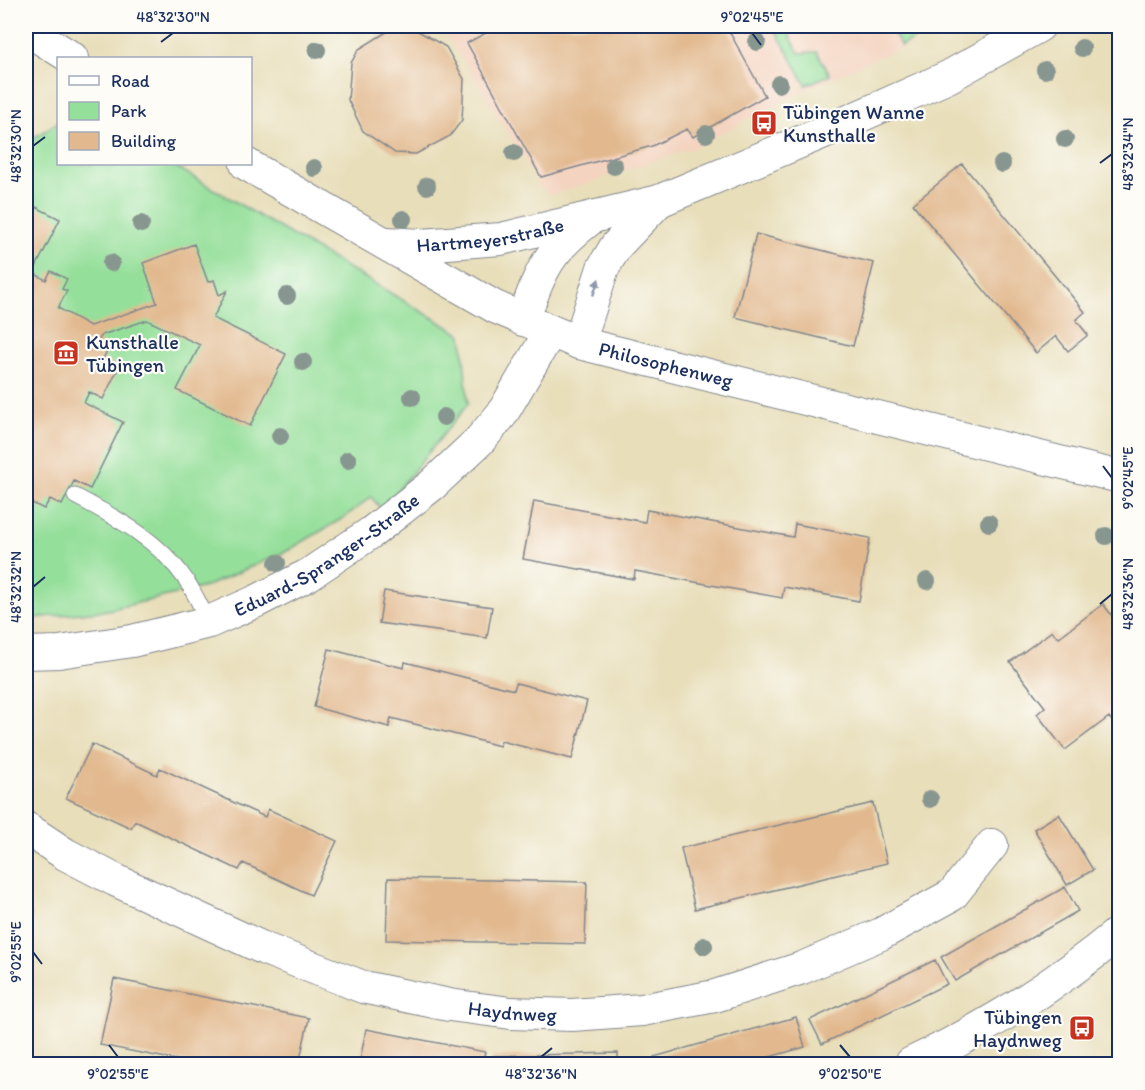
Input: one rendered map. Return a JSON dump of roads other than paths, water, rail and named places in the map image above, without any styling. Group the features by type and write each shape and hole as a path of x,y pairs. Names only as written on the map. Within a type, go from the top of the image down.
{"street":[{"name":"Hartmeyerstraße","path":"383,243 421,245 501,239 658,201 824,132 948,77 1040,26"},
{"path":"26,29 70,57"},
{"name":"Philosophenweg","path":"248,165 464,290 551,332 1119,477"},
{"name":"Hartmeyerstraße","path":"551,332 603,268 616,246 658,201"},
{"name":"Hartmeyerstraße","path":"551,332 541,271 549,256 594,216"},
{"name":"Eduard-Spranger-Straße","path":"26,653 58,652 132,641 209,622 308,575 372,532 432,485 478,441 502,414 551,332"},
{"name":"Haydnweg","path":"26,828 65,854 124,884 265,949 363,987 449,1005 511,1013 572,1015 642,1010 715,996 802,968 881,933 952,895 992,845"},
{"path":"910,1065 952,1045 993,1021 1037,993 1119,932"}],"lane":[{"path":"75,496 116,517 155,544 188,583 209,622"}],"place":[{"name":"Tübingen Wanne Kunsthalle","path":"764,123"},
{"name":"Kunsthalle Tübingen","path":"66,353"},
{"name":"Tübingen Haydnweg","path":"1082,1028"}]}
